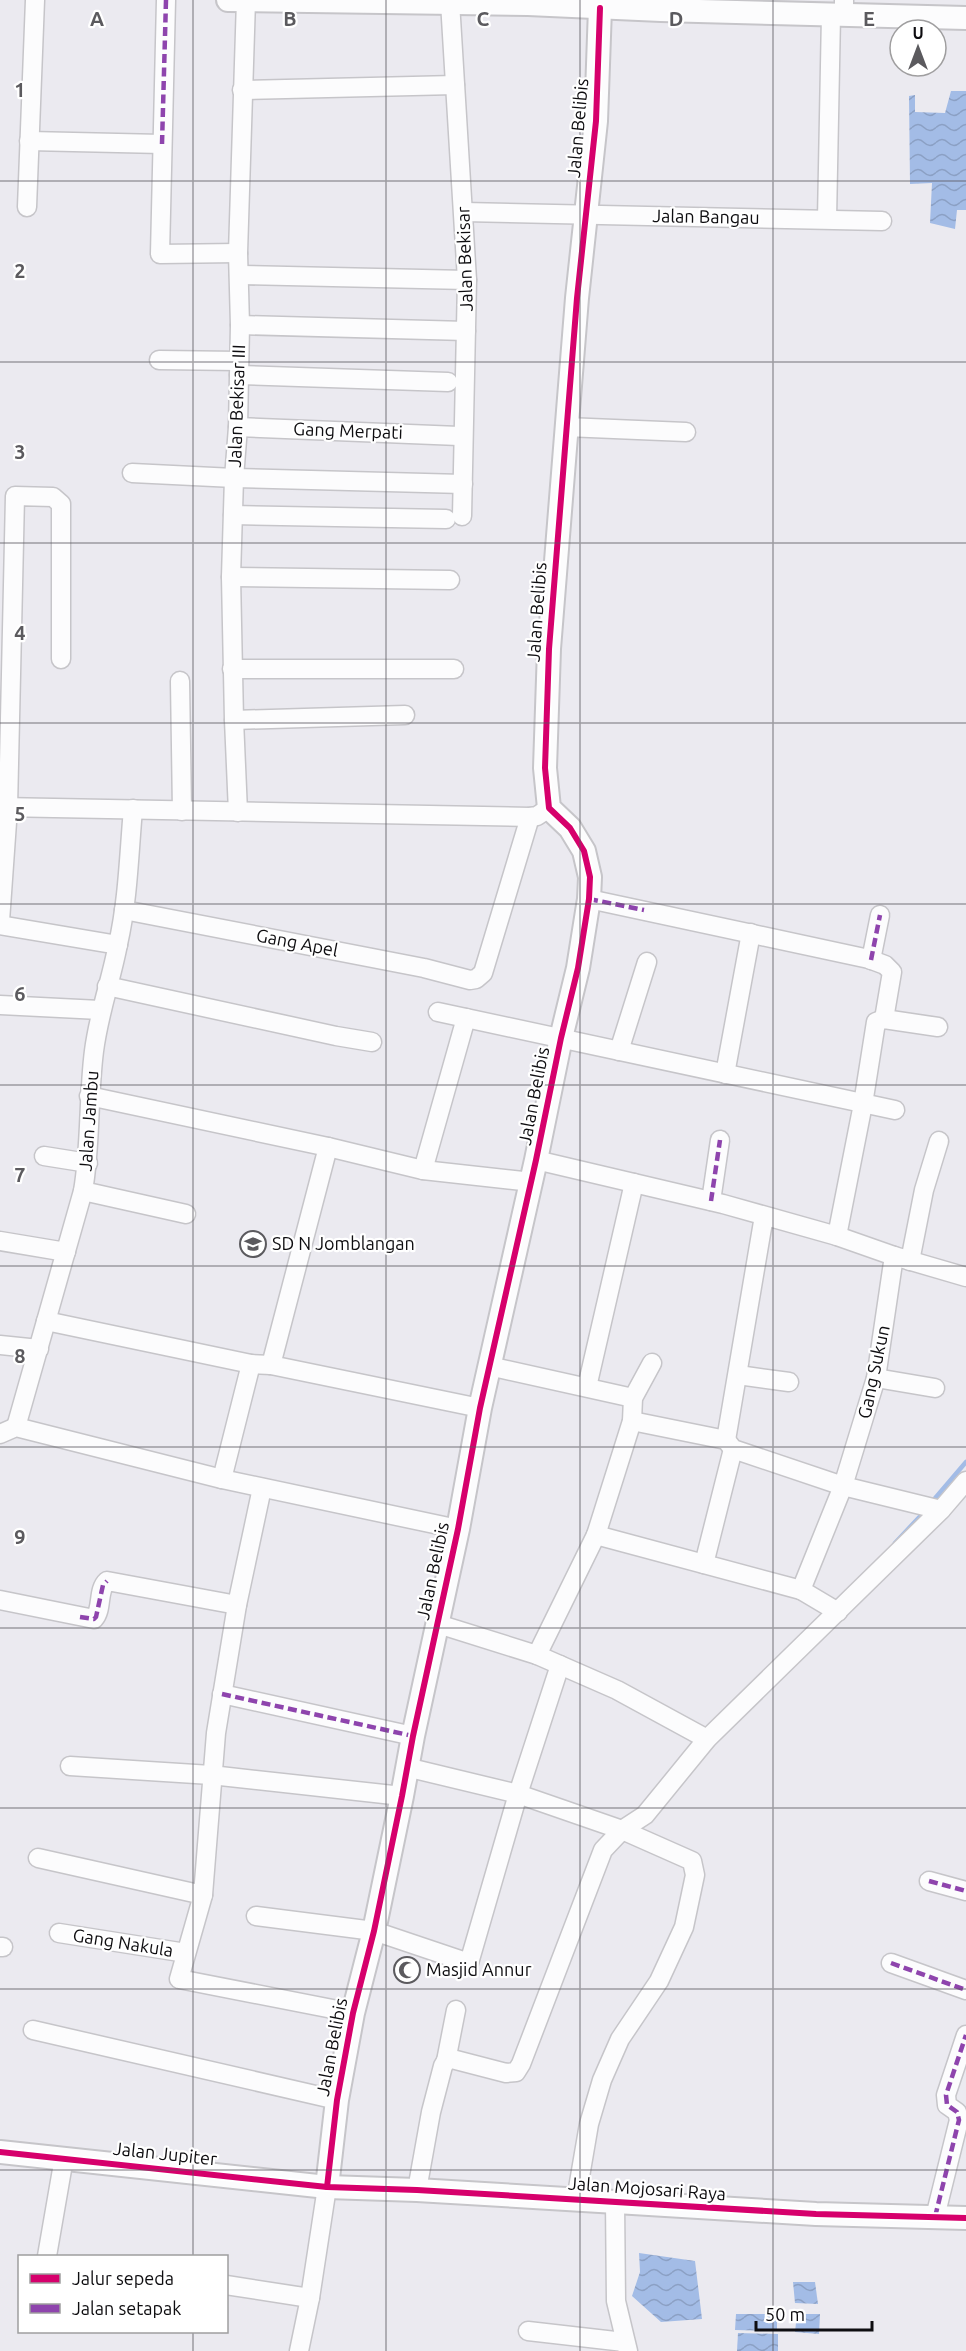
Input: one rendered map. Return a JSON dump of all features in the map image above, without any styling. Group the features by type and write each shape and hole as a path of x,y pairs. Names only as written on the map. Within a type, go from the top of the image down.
{"street":[{"path":"27,207 35,0"},
{"path":"166,0 160,254 238,253"},
{"path":"228,0 528,2 600,8 661,5 840,10 966,18"},
{"name":"Jalan Bekisar III","path":"238,812 231,577 238,427 240,325 238,253 246,0"},
{"name":"Jalan Bekisar","path":"233,515 454,518 463,484 466,280 464,212 450,2"},
{"name":"Jalan Belibis","path":"327,2187 337,2100 353,2013 374,1931 406,1767 458,1529 480,1408 578,968 589,899 590,877 584,851 570,828 540,812 545,768 546,701 566,427 596,121 600,8"},
{"path":"827,219 840,10"},
{"path":"242,90 455,85"},
{"path":"29,141 162,144"},
{"name":"Jalan Bangau","path":"464,212 882,221"},
{"path":"239,274 466,280"},
{"path":"240,325 466,331"},
{"path":"159,360 239,368 448,382"},
{"name":"Gang Merpati","path":"238,427 459,436"},
{"path":"566,427 686,432"},
{"path":"132,473 463,484"},
{"path":"61,659 61,504 53,497 15,496 0,923 118,945"},
{"path":"231,577 450,579"},
{"path":"232,669 454,669"},
{"path":"180,681 182,811"},
{"path":"234,720 405,715"},
{"path":"4,808 133,808 238,812 540,812"},
{"name":"Jalan Jambu","path":"8,1431 39,1349 83,1191 88,1163 89,1096 100,1010 118,945 124,910 133,808"},
{"name":"Gang Apel","path":"124,910 424,968 470,980 476,979 483,973 540,812"},
{"path":"589,899 751,933 885,965 892,972 884,1019"},
{"path":"871,960 880,915"},
{"path":"725,1074 751,933"},
{"path":"620,1051 647,962"},
{"path":"107,986 372,1042"},
{"path":"0,1005 100,1010"},
{"path":"438,1012 895,1110"},
{"path":"423,1170 466,1018"},
{"path":"837,1236 863,1104 876,1022 884,1019 938,1027"},
{"path":"89,1096 423,1170 534,1171 634,1183 711,1201 837,1236 902,1259 966,1277"},
{"path":"711,1201 720,1140"},
{"name":"Gang Sukun","path":"801,1590 843,1486 876,1378 902,1259 939,1141"},
{"path":"271,1365 327,1147"},
{"path":"44,1156 88,1163"},
{"path":"587,1387 634,1183"},
{"path":"83,1191 186,1214"},
{"path":"704,1564 729,1444 764,1216"},
{"path":"0,1241 66,1252"},
{"path":"46,1321 251,1365 271,1365 480,1408"},
{"path":"0,1345 39,1349"},
{"path":"537,1655 596,1535 632,1421 633,1398 652,1364"},
{"path":"222,1479 251,1365"},
{"path":"489,1366 633,1398"},
{"path":"738,1375 789,1382"},
{"path":"876,1378 935,1388"},
{"path":"632,1421 729,1444 843,1486 941,1510"},
{"path":"8,1431 458,1529"},
{"path":"446,2061 452,2059 506,2073 516,2072 603,1850 622,1830 645,1815 707,1739 941,1510 966,1481"},
{"path":"262,1488 237,1605 222,1694 211,1775 202,1895 179,1979 353,2013"},
{"path":"596,1535 801,1590 838,1612"},
{"path":"0,1600 93,1619 98,1613 103,1585 108,1581 237,1605"},
{"path":"438,1624 537,1655 617,1690 707,1739"},
{"path":"256,1916 374,1931 469,1963 518,1794 560,1665"},
{"path":"222,1694 413,1736"},
{"path":"70,1766 211,1775 402,1796"},
{"path":"406,1767 518,1794 622,1830 692,1861 695,1875 684,1927 659,1981 620,2039 602,2080 590,2124 576,2200"},
{"path":"38,1858 202,1895"},
{"path":"929,1881 966,1891"},
{"name":"Gang Nakula","path":"59,1933 186,1953"},
{"path":"891,1964 966,1990"},
{"path":"417,2190 431,2112 446,2061 456,2010"},
{"path":"33,2030 337,2100"},
{"path":"935,2217 959,2120 957,2112 948,2105 946,2095 966,2035"},
{"name":"Jalan Jupiter","path":"0,2152 327,2187"},
{"path":"46,2255 64,2158"},
{"path":"299,2351 310,2298 327,2187"},
{"name":"Jalan Mojosari Raya","path":"327,2187 417,2190 816,2214 966,2218"},
{"path":"528,2331 626,2347 616,2301 615,2202"},
{"path":"228,2285 310,2298"}],"water":[{"path":"951,91 966,91 966,210 957,210 955,229 930,223 932,183 910,184 909,96 915,95 915,112 945,113"},
{"path":"639,2253 695,2261 702,2319 661,2322 632,2296 640,2272"},
{"path":"793,2282 815,2282 818,2304 795,2303"},
{"path":"736,2314 777,2314 777,2331 735,2330"},
{"path":"797,2314 820,2314 819,2334 795,2332"},
{"path":"738,2333 778,2334 778,2351 737,2351"}],"waterway":[{"path":"931,1503 966,1462"},
{"path":"895,1543 926,1510"}],"marked path":[{"path":"162,144 166,0"},
{"path":"589,899 644,910"},
{"path":"871,960 880,915"},
{"path":"711,1201 720,1140"},
{"path":"80,1617 94,1619 96,1617 103,1585 107,1581"},
{"path":"222,1694 413,1736"},
{"path":"929,1881 966,1891"},
{"path":"891,1963 966,1990"},
{"path":"935,2217 959,2120 957,2112 947,2105 946,2095 966,2035"}],"cycle path":[{"path":"327,2187 337,2100 353,2013 374,1931 458,1529 480,1408 578,968 589,899 590,877 584,851 570,828 549,808 545,768 549,649 577,298 596,121 600,8"},
{"path":"0,2152 327,2187 417,2190 816,2214 966,2218"}],"place":[{"name":"SD N Jomblangan","path":"253,1244"},
{"name":"Masjid Annur","path":"407,1970"}]}
